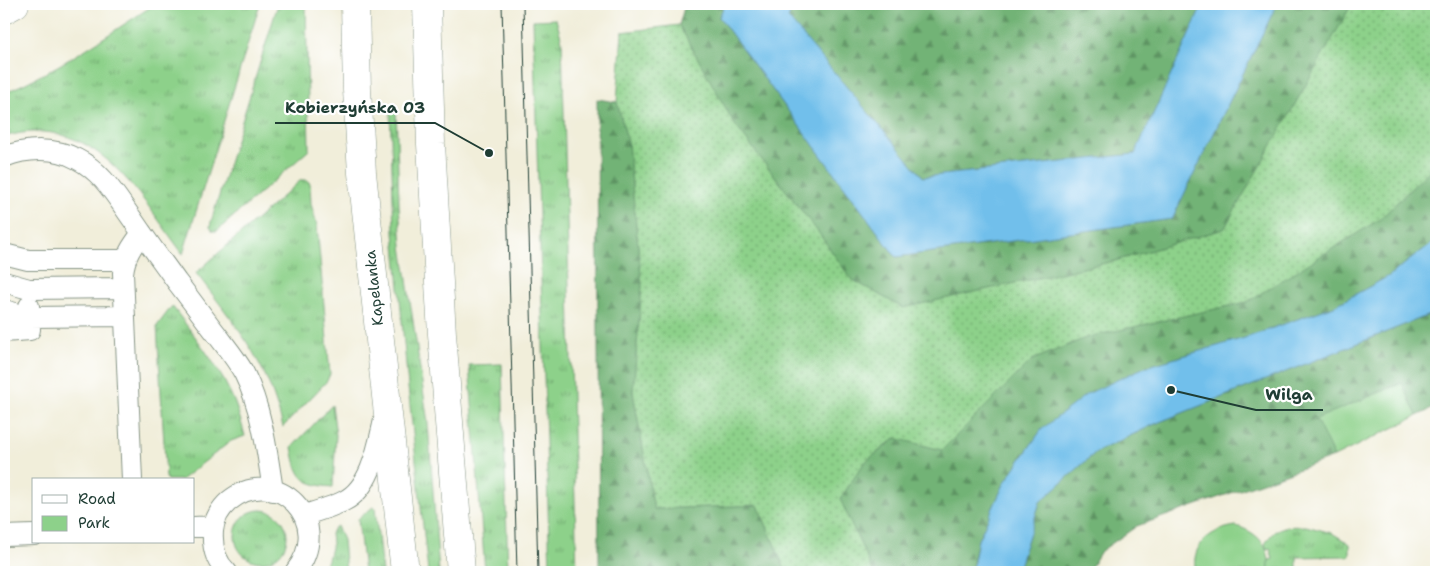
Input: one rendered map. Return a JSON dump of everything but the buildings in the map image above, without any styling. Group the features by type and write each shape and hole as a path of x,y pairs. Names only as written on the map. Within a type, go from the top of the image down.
{"main road":[{"path":"4,9 9,4"},
{"path":"4,9 15,4"},
{"name":"Kapelanka","path":"355,4 357,90 362,173 405,572"},
{"path":"427,4 431,144 440,306 461,572"}],"lane":[{"path":"4,157 31,150 48,150 77,158 97,173 107,184 244,373 257,407 266,443 273,491"},
{"path":"132,478 123,288 125,260 131,247 142,233"},
{"path":"4,254 28,260 125,260"},
{"path":"4,332 30,330 28,260"},
{"path":"4,282 29,290 123,288"},
{"path":"4,310 30,317 125,316"},
{"path":"304,516 345,500 356,493 363,484 370,470 379,441 386,401"},
{"path":"227,572 215,555 212,541 204,527 236,496 260,489 286,496 297,505 304,516 310,531 309,548 303,563 295,572"},
{"path":"4,536 32,535"}],"green space":[{"path":"155,4 260,4 183,254 130,183 110,163 88,146 64,135 36,132 4,137 4,93 63,63"},
{"path":"278,4 306,4 309,150 217,231 213,231 210,227 211,222"},
{"path":"685,4 725,4 719,17 896,257 1172,219 1277,4 1352,4 1224,229 1115,261 903,308 851,279 818,232 735,125 679,25"},
{"path":"794,4 1203,4 1135,154 923,177 787,18"},
{"path":"1352,4 1436,4 1436,164 1380,219 1247,302 1088,337 1032,360 942,450 895,438 864,463 840,499 873,572 786,572 758,505 654,509 633,392 642,286 628,143 617,102 622,32 679,25 735,125 818,232 851,279 903,308 1115,261 1224,229"},
{"path":"556,19 562,41 577,572 550,572 533,20"},
{"path":"597,99 617,102 628,143 642,286 633,392 654,509 758,505 786,572 599,572"},
{"path":"390,106 396,106 402,246 428,423 439,572 428,572 408,387 394,233"},
{"path":"1436,164 1436,240 1389,276 1334,306 1248,337 1145,367 1088,394 1042,429 1005,482 978,540 971,572 873,572 840,499 864,463 896,438 942,450 1032,360 1088,337 1247,302 1380,219"},
{"path":"301,180 306,180 310,183 311,204 317,225 330,374 327,381 283,427 271,388 253,353 230,318 196,273"},
{"path":"172,306 218,369 235,403 245,436 231,441 184,478 166,477 157,326"},
{"path":"1436,309 1436,407 1417,416 1401,383 1317,419 1334,457 1137,526 1101,551 1088,572 1017,572 1040,502 1096,452 1157,423 1429,315"},
{"path":"502,364 508,572 485,572 469,365"},
{"path":"1402,383 1417,416 1334,457 1316,419"},
{"path":"332,405 336,435 333,487 314,484 303,478 296,466 292,447"},
{"path":"373,507 375,508 382,572 364,572 358,519"},
{"path":"256,510 266,510 276,514 283,521 287,536 283,551 276,558 266,562 256,562 246,558 239,551 235,541 235,531 239,521 246,514"},
{"path":"337,526 343,540 346,572 322,572 328,560 332,543 331,534"},
{"path":"1236,526 1251,532 1262,542 1268,556 1268,572 1196,572 1196,554 1204,540 1219,531"},
{"path":"1306,526 1332,533 1350,544 1350,556 1297,557 1297,572 1268,572 1269,560 1273,559 1270,548 1267,549 1265,544 1273,533 1282,528"}],"water":[{"path":"725,4 794,4 788,18 923,177 1135,154 1203,4 1277,4 1172,219 896,257 719,17"},
{"path":"1436,240 1436,309 1429,315 1157,423 1096,452 1040,502 1017,572 972,572 978,540 1005,482 1042,429 1087,394 1145,367 1248,337 1334,306 1389,276"}],"tram line":[{"path":"502,4 517,572"},
{"path":"523,4 538,572"}],"place":[{"name":"Kobierzyńska 03","path":"489,153"},
{"name":"Wilga","path":"1171,390"}]}
